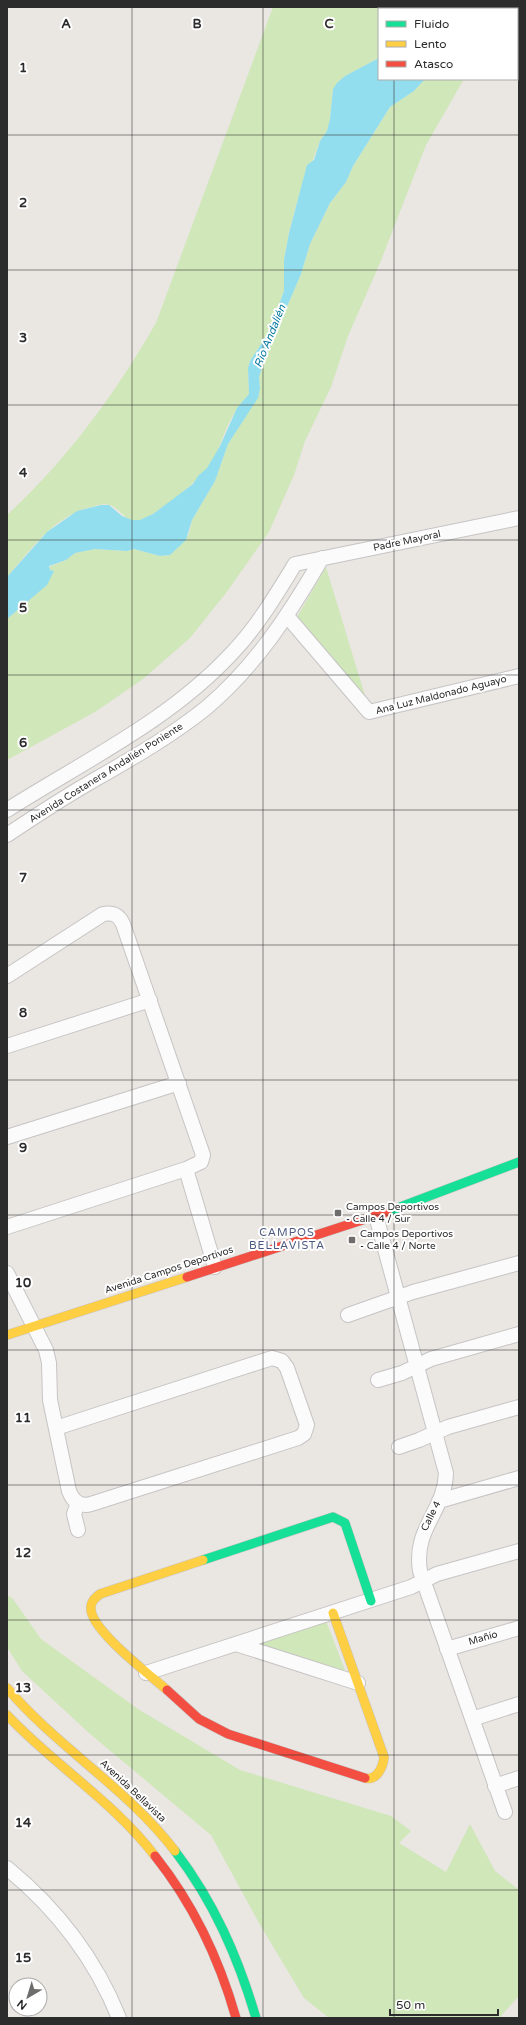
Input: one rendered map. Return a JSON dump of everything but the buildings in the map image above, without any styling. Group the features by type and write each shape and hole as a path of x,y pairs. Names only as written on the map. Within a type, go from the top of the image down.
{"street":[{"name":"Padre Mayoral","path":"295,564 519,518"},
{"name":"Avenida Costanera Andalién Poniente","path":"7,834 83,786 163,739 191,720 228,688 247,668 287,616 322,558"},
{"name":"Avenida Costanera Andalién Poniente","path":"7,810 148,725 193,692 233,653 251,631 295,564"},
{"name":"Ana Luz Maldonado Aguayo","path":"287,616 369,712 519,676"},
{"path":"7,976 99,916 108,913 113,913 117,916 123,924 203,1151 200,1162 186,1169 7,1227"},
{"path":"7,1046 150,1000"},
{"path":"7,1137 179,1083"},
{"name":"Avenida Campos Deportivos","path":"7,1335 376,1216 519,1162"},
{"path":"186,1169 215,1267"},
{"name":"Calle 4","path":"376,1216 418,1365 446,1473 444,1491 420,1542 418,1562 447,1649 505,1812"},
{"path":"348,1315 398,1298 519,1263"},
{"path":"7,1273 21,1303 35,1325 48,1357 50,1400 69,1491 74,1500 78,1503 87,1505 92,1504 298,1438 306,1431 307,1421 287,1368 282,1361 272,1358 56,1428"},
{"path":"378,1380 402,1373 431,1359 519,1334"},
{"path":"398,1447 448,1427 519,1407"},
{"path":"439,1501 519,1478"},
{"path":"78,1503 74,1514 78,1530"},
{"path":"333,1613 384,1757 384,1763 379,1774 368,1779 218,1730 199,1719 103,1633 93,1619 91,1604 96,1596 333,1517 340,1519 345,1523 371,1601"},
{"path":"146,1672 411,1588 437,1574 519,1550"},
{"name":"Mañío","path":"447,1649 519,1628"},
{"path":"236,1644 358,1683"},
{"name":"Avenida Bellavista","path":"7,1688 38,1722 140,1810 174,1849 205,1894 225,1931 242,1971 256,2018"},
{"path":"472,1719 519,1704"},
{"path":"7,1715 30,1739 127,1823 162,1863 181,1890 204,1930 224,1978 236,2018"},
{"path":"495,1786 519,1778"},
{"path":"7,1868 45,1902 76,1939 100,1976 119,2018"}],"green space":[{"path":"273,7 439,7 378,8 378,59 345,76 333,89 330,119 327,131 320,141 297,202 289,232 284,260 284,291 269,332 250,361 248,368 249,394 230,420 216,454 208,467 181,494 159,510 141,520 136,521 128,519 114,507 105,504 78,511 66,518 44,535 7,577 7,515 50,472 89,425 124,375 156,323"},
{"path":"424,80 463,80 426,145 380,263 348,336 331,387 305,441 294,475 269,532 226,593 190,638 143,679 95,712 7,760 7,619 35,595 54,571 50,570 49,567 66,560 75,553 95,549 127,551 134,549 160,556 170,555 189,534 192,520 215,481 228,444 260,388 259,377 265,358 301,274 310,244 330,203 346,182 353,166 390,107 414,91"},
{"path":"326,567 366,699 297,617"},
{"path":"7,1595 13,1599 41,1639 138,1709 240,1770 391,1816 411,1831 399,1843 446,1872 470,1824 495,1871 519,1890 519,1996 499,2018 329,2018 304,1998 259,1923 211,1835 89,1733 22,1671 7,1647"},
{"path":"326,1621 345,1670 342,1672 259,1644"}],"water":[{"path":"439,7 488,7 488,8"},
{"name":"Río Andalién","path":"378,59 378,80 424,80 414,91 390,107 353,166 346,182 330,203 310,244 301,274 265,358 259,377 260,388 258,398 228,444 215,481 192,520 186,540 170,555 160,556 134,549 127,551 95,549 75,553 66,560 49,566 50,570 54,571 47,585 7,619 7,577 47,532 77,511 101,505 109,505 122,516 132,520 140,520 153,514 193,484 198,476 207,468 220,446 237,408 249,394 248,368 250,361 269,332 284,291 284,260 289,233 307,165 314,160 320,141 327,131 330,119 333,89 345,76"}],"traffic: fast":[{"path":"387,1212 519,1162"},
{"path":"203,1560 333,1517 345,1523 371,1601"},
{"path":"175,1851 202,1890 213,1910 233,1952 256,2018"}],"traffic: slow":[{"path":"7,1335 187,1277"},
{"path":"167,1690 123,1652 100,1628 94,1618 91,1604 100,1594 203,1560"},
{"path":"333,1613 384,1757 379,1772 373,1777 365,1778"},
{"path":"7,1688 48,1730 136,1807 175,1851"},
{"path":"7,1715 44,1751 121,1818 139,1836 155,1856"}],"traffic: jam":[{"path":"187,1277 387,1212"},
{"path":"167,1690 199,1719 228,1734 365,1778"},
{"path":"155,1856 182,1894 204,1933 222,1974 236,2018"}],"place":[{"name":"Campos Deportivos - Calle 4 / Sur","path":"338,1213"},
{"name":"Campos Deportivos - Calle 4 / Norte","path":"352,1240"}],"district":[{"name":"CAMPOS BELLAVISTA","path":"287,1238"}]}
